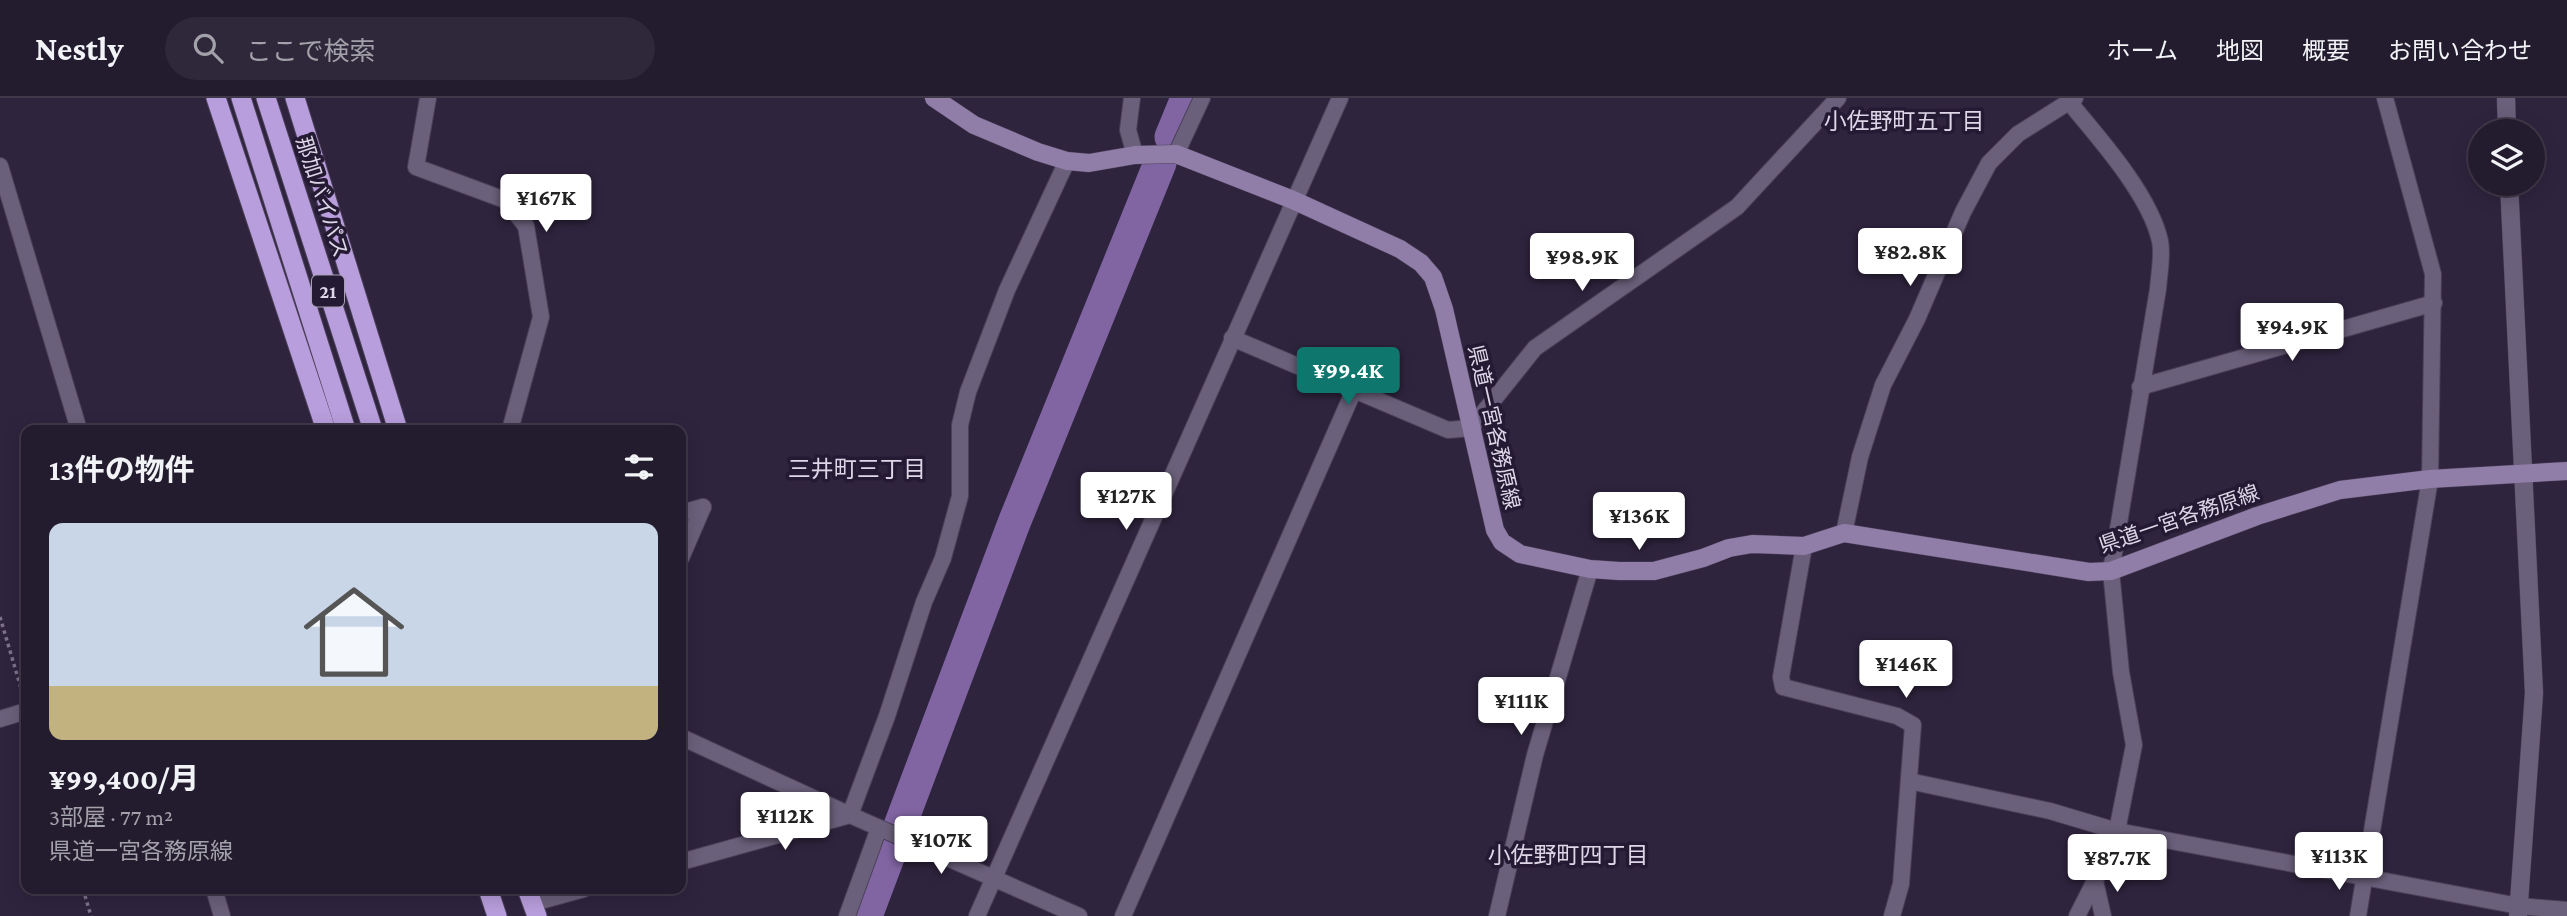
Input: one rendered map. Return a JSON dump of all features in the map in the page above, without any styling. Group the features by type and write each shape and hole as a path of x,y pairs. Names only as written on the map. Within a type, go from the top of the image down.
{"highway":[{"path":"216,98 324,425"},
{"name":"21","path":"241,98 344,425"},
{"name":"那加バイパス","path":"266,98 371,425"},
{"path":"295,98 396,425"},
{"path":"490,894 497,916"}],"main road":[{"name":"県道一宮各務原線","path":"934,98 974,125 1067,161 1089,163 1135,155 1177,154 1293,200 1401,249 1421,263 1433,278 1444,309 1494,530 1502,542 1520,554 1590,569 1654,571 1729,548 1752,544 1804,546 1844,533 2089,572 2111,571 2257,516 2340,490 2430,479 2567,471"}],"street":[{"path":"428,98 416,167 505,200 526,226 541,317 511,425"},
{"path":"1132,98 1128,130 1135,155"},
{"path":"1177,154 1202,98"},
{"path":"977,916 1340,98"},
{"path":"1232,338 1448,430 1471,428 1535,348 1737,207 1838,98"},
{"path":"2358,916 2430,479 2433,274 2385,98"},
{"path":"2506,98 2507,119"},
{"path":"1844,533 1860,457 1883,385 1917,319 1963,212 1989,163 2018,134 2072,100 2147,206 2161,242 2158,289 2111,571 2121,672 2134,745 2115,841 2077,916"},
{"path":"850,815 887,716 924,602 943,558 960,496 960,425 968,392 1007,290 1067,161"},
{"path":"0,166 78,425"},
{"path":"2510,196 2534,693 2518,911"},
{"path":"2140,387 2434,303"},
{"path":"1123,916 1354,390"},
{"path":"686,512 703,507 686,546"},
{"path":"1804,546 1781,677 1783,687 1896,716 1913,725 1901,884 1892,916"},
{"path":"1497,916 1535,754 1590,569"},
{"path":"0,719 21,713"},
{"path":"686,739 891,834 1079,916"},
{"path":"1909,781 2050,811 2117,831 2364,877 2518,911 2567,910"},
{"path":"686,861 850,815"},
{"path":"847,916 891,834"},
{"path":"2095,881 2103,916"},
{"path":"215,894 222,916"},
{"path":"532,903 565,894"}],"path":[{"path":"0,617 21,688"},
{"path":"85,894 92,916"}],"waterway":[{"path":"1171,137 1187,98"},
{"path":"866,916 1014,523 1160,163"}],"district":[{"name":"小佐野町五丁目","path":"1904,121"},
{"name":"三井町三丁目","path":"857,469"},
{"name":"小佐野町四丁目","path":"1568,855"}]}
